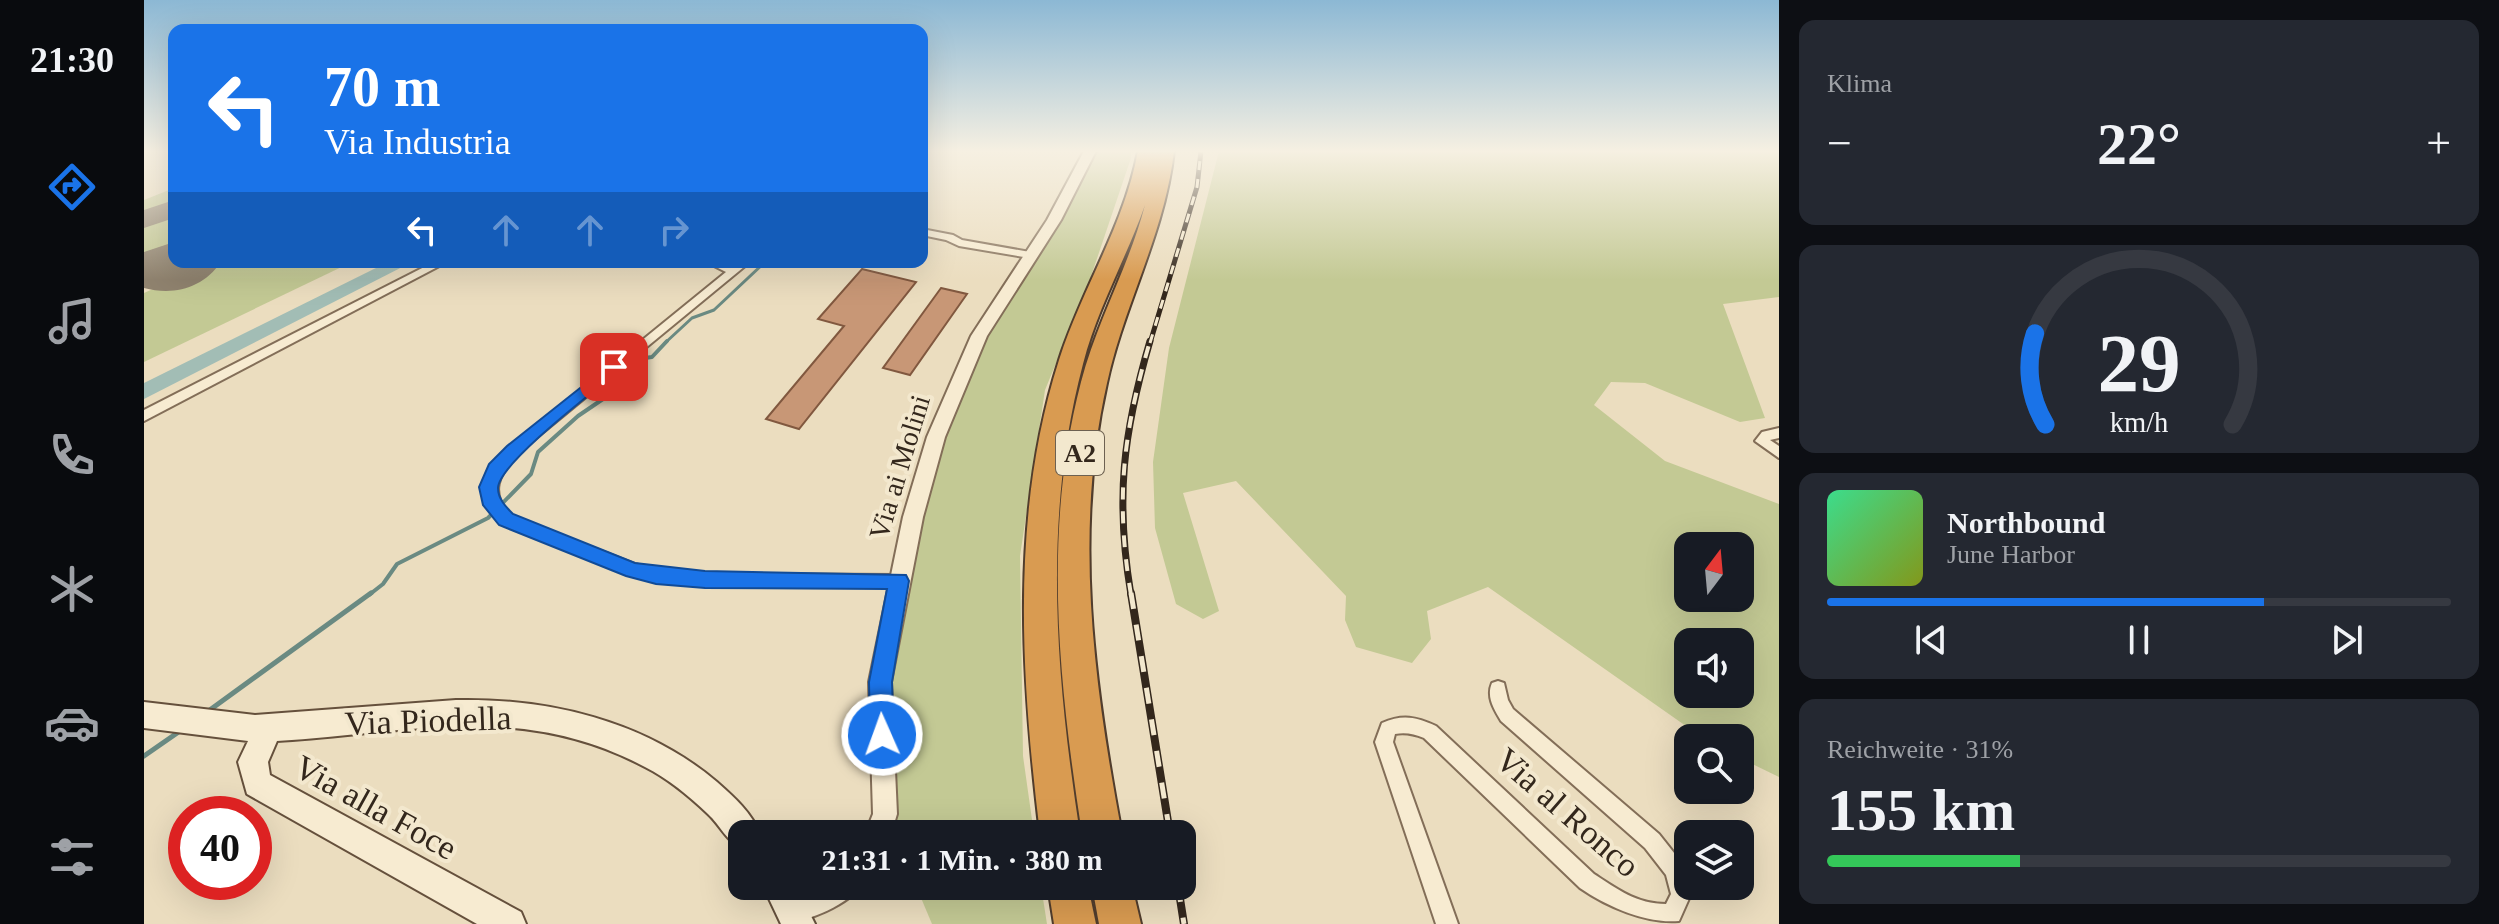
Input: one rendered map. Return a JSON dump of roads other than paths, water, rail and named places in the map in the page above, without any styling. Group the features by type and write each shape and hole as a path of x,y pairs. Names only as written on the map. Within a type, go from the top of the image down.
{"highway":[{"name":"A2","path":"1058,820 1047,728 1041,626 1041,552 1046,487 1057,414 1086,318 1133,210 1137,194"},
{"name":"A2","path":"1099,820 1077,654 1074,547 1080,454 1104,344 1158,194"},
{"path":"1071,900 1075,924"},
{"path":"1115,900 1120,924"}],"main road":[{"name":"Via Piodella","path":"144,715 268,728 485,712 542,718 600,732 649,754 699,785 732,820"},
{"name":"Via alla Foce","path":"268,728 253,762 257,784 509,924"}],"street":[{"name":"Via ai Molini","path":"883,820 880,682 899,581 936,437 979,336 1068,194"},
{"path":"928,233 949,237 959,243 1030,255"},
{"path":"144,416 430,268"},
{"path":"738,268 513,450 496,469 489,487 497,510 633,570 656,576 705,580 899,581"},
{"path":"1779,433 1767,435 1762,441 1779,453"},
{"name":"Via al Ronco","path":"1447,924 1384,742 1388,729 1399,724 1415,725 1430,732 1587,881 1611,898 1647,915 1672,914 1681,894 1675,870 1652,841 1507,715 1499,701 1498,689"},
{"path":"790,908 810,900"}],"waterway":[{"path":"144,392 391,268"},
{"path":"666,342 692,318 714,310 759,268"},
{"path":"369,595 383,584 397,564 488,518 531,474 538,452 578,416 631,380 645,358 652,357 666,342"},
{"path":"207,712 371,593"},
{"path":"144,756 180,731"}],"railway":[{"path":"1150,343 1195,194"},
{"path":"1131,595 1123,528 1124,466 1133,406 1150,341"},
{"path":"1131,593 1168,820"},
{"path":"1180,900 1184,924"}]}
